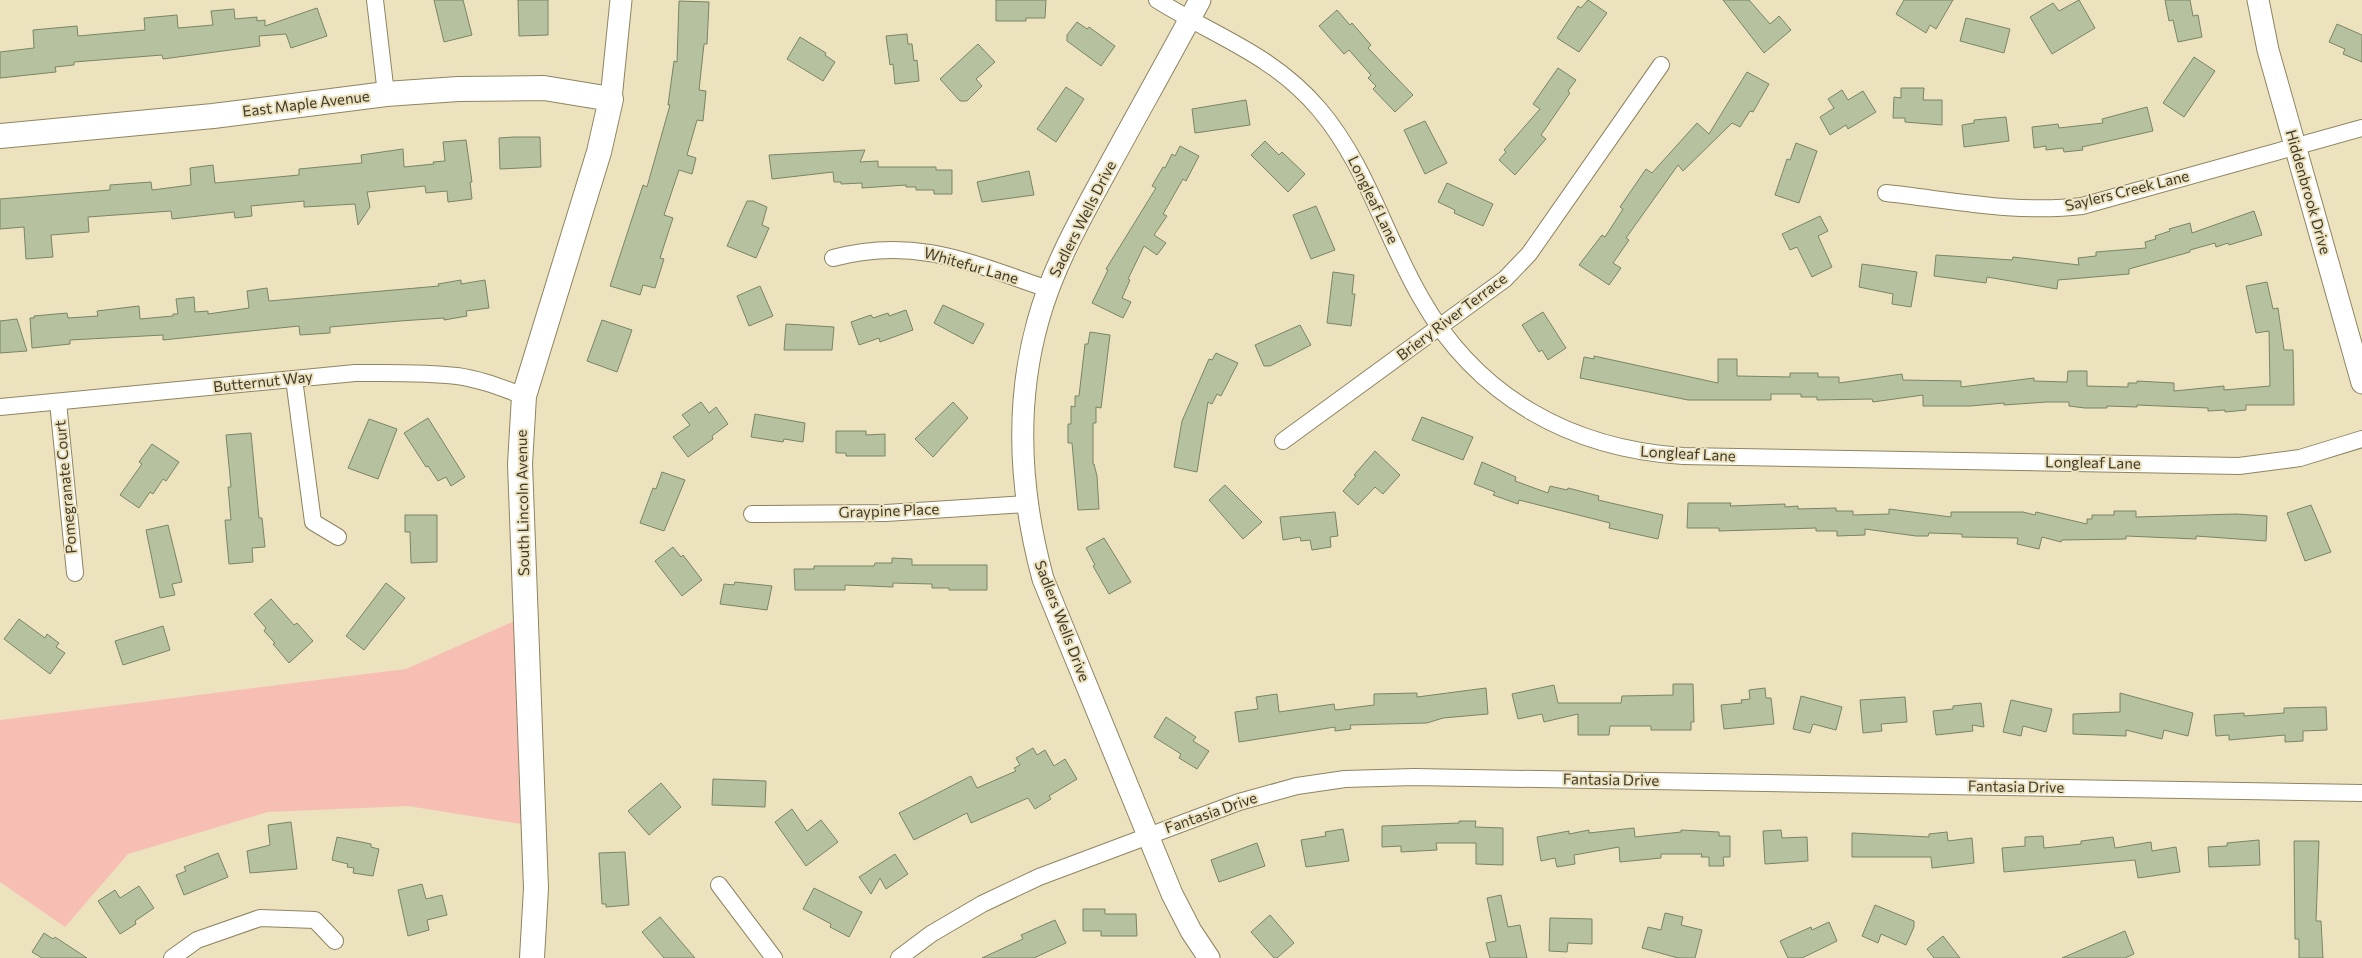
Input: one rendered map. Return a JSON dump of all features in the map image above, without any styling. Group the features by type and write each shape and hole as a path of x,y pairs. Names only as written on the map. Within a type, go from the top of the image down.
{"main road":[{"name":"East Maple Avenue","path":"0,136 214,116 386,94 458,89 544,88 611,99"},
{"name":"South Lincoln Avenue","path":"532,958 536,888 532,736 520,464 524,396 599,152 611,99"}],"street":[{"path":"375,0 386,94"},
{"name":"South Lincoln Avenue","path":"611,99 620,0"},
{"name":"Longleaf Lane","path":"1157,0 1189,20 1242,45 1265,60 1318,108 1337,132 1358,167 1420,297 1439,327 1462,356 1492,384 1522,407 1554,425 1587,439 1623,449 1658,454 2239,466 2265,465 2300,458 2362,438"},
{"name":"Sadlers Wells Drive","path":"1200,0 1074,231 1048,289 1038,321 1026,379 1021,426 1026,504 1043,579 1148,836 1191,931 1209,958"},
{"name":"Hiddenbrook Drive","path":"2258,0 2268,50 2362,383"},
{"name":"Briery River Terrace","path":"1283,441 1505,279 1529,254 1660,65"},
{"name":"Saylers Creek Lane","path":"1886,193 2023,209 2050,210 2082,206 2362,128"},
{"name":"Whitefur Lane","path":"833,258 854,252 885,249 922,251 945,255 1048,289"},
{"name":"Butternut Way","path":"0,407 355,373 416,373 458,376 490,384 524,396"},
{"path":"294,379 313,522 338,537"},
{"name":"Pomegranate Court","path":"58,402 75,573"},
{"name":"Graypine Place","path":"752,514 886,513 1026,504"},
{"name":"Fantasia Drive","path":"899,958 931,934 982,904 1039,877 1239,802 1297,786 1345,779 1424,777 2362,793"},
{"path":"720,885 774,958"},
{"path":"172,958 197,940 260,918 315,920 335,941"}],"shaded area":[{"path":"526,616 534,826 408,806 268,812 128,854 65,927 0,882 0,720 406,669"}],"building":[{"path":"434,0 463,0 472,35 444,42"},
{"path":"518,0 548,0 548,35 519,36"},
{"path":"996,0 1046,0 1045,18 1026,18 1026,21 996,21"},
{"path":"1588,0 1607,13 1579,52 1557,38 1578,6 1581,8"},
{"path":"1723,0 1749,0 1770,24 1779,16 1791,30 1764,53"},
{"path":"1904,0 1953,0 1936,29 1930,25 1926,33 1896,14"},
{"path":"2079,0 2095,28 2052,54 2030,17 2053,3 2059,11"},
{"path":"2165,0 2190,0 2193,16 2198,15 2202,37 2178,42 2173,20 2169,21"},
{"path":"679,1 709,2 707,44 704,44 699,90 706,91 703,121 697,120 687,155 696,158 692,174 679,170 664,215 673,218 660,258 664,259 655,288 643,285 640,295 610,286 643,185 647,187 670,105 668,105 674,61 677,62"},
{"path":"317,8 327,36 291,48 286,34 259,36 260,46 163,59 162,55 74,62 74,65 55,67 56,72 0,78 0,52 34,48 33,30 77,26 78,36 145,30 144,18 177,15 178,28 213,25 211,11 234,9 235,19 257,17 257,21 265,20 265,26"},
{"path":"1337,10 1350,25 1352,23 1371,45 1368,48 1413,95 1395,112 1373,89 1376,86 1368,78 1371,75 1349,50 1344,54 1319,26"},
{"path":"1966,18 2010,29 2004,53 1960,41"},
{"path":"1077,22 1087,29 1089,27 1115,46 1101,66 1067,41 1067,35"},
{"path":"2337,24 2362,35 2362,62 2343,54 2345,49 2329,42"},
{"path":"907,34 908,44 912,44 914,61 917,60 919,81 895,84 893,64 890,65 886,36"},
{"path":"800,37 826,53 825,55 835,62 823,81 787,59"},
{"path":"978,44 995,62 976,79 982,86 967,101 960,101 940,79"},
{"path":"2194,57 2215,71 2184,117 2163,103"},
{"path":"1558,68 1576,80 1568,91 1570,93 1541,135 1546,139 1515,175 1499,160 1506,152 1504,150 1540,109 1533,104"},
{"path":"1747,72 1769,84 1753,112 1750,111 1740,127 1732,123 1683,171 1678,165 1626,238 1629,240 1613,263 1621,268 1609,285 1579,265 1602,235 1605,237 1623,209 1620,207 1646,169 1652,173 1697,123 1709,134"},
{"path":"1066,87 1084,99 1056,142 1037,129"},
{"path":"1901,88 1924,88 1923,100 1942,100 1942,125 1905,122 1905,118 1893,118 1894,97 1901,98"},
{"path":"1842,90 1848,100 1863,91 1876,112 1848,129 1846,125 1830,135 1820,117 1834,108 1828,99"},
{"path":"1246,100 1250,125 1195,133 1192,109"},
{"path":"2147,107 2153,131 2082,147 2083,150 2064,152 2063,148 2046,150 2046,146 2034,148 2032,127 2058,124 2059,128 2103,123 2102,119"},
{"path":"2006,117 2009,141 1964,147 1962,125 1974,123 1974,120"},
{"path":"1425,121 1447,163 1425,174 1404,130"},
{"path":"540,137 541,167 500,169 499,138"},
{"path":"466,140 472,182 470,182 472,199 448,202 447,191 426,193 425,186 367,192 370,207 358,225 355,204 304,207 304,201 251,206 252,216 235,218 234,212 172,219 171,211 88,217 89,232 51,235 53,257 26,259 24,227 0,229 0,199 110,190 110,185 151,182 152,190 191,185 190,168 213,165 215,183 299,175 299,169 362,163 361,155 403,149 404,167 434,164 433,162 445,161 443,142"},
{"path":"1265,141 1279,155 1282,152 1305,174 1288,192 1251,155"},
{"path":"1796,143 1817,151 1799,203 1775,195 1787,159 1790,160"},
{"path":"1180,146 1199,156 1186,181 1183,179 1163,214 1167,216 1154,235 1166,243 1157,255 1144,246 1128,279 1130,280 1122,298 1131,302 1123,318 1092,303 1108,270 1106,269 1156,188 1152,186 1172,154 1175,156"},
{"path":"865,150 860,162 878,161 878,167 936,167 936,170 952,170 952,194 934,194 934,190 916,190 916,187 906,187 906,185 862,188 862,183 841,184 841,182 834,182 833,172 772,179 769,155"},
{"path":"1029,171 1034,195 982,202 977,182"},
{"path":"1447,183 1493,204 1483,226 1454,213 1455,210 1438,202"},
{"path":"747,201 753,201 767,207 762,225 769,228 756,258 727,246"},
{"path":"1316,206 1335,250 1311,259 1293,215"},
{"path":"2254,211 2262,235 2229,245 2228,243 2216,247 2215,243 2190,250 2190,252 2129,269 2129,274 2058,280 2057,289 1987,277 1986,283 1934,276 1936,255 2012,260 2013,257 2079,265 2078,258 2096,256 2096,252 2146,248 2145,242 2156,239 2155,236 2170,231 2169,229 2190,223 2192,233"},
{"path":"1820,216 1828,231 1818,236 1832,267 1812,277 1797,247 1790,250 1782,234"},
{"path":"1862,264 1917,272 1911,307 1892,304 1893,294 1859,287"},
{"path":"1333,272 1354,275 1352,294 1355,294 1351,326 1327,323"},
{"path":"461,280 461,284 485,280 489,308 466,311 467,316 444,320 444,318 330,327 330,333 300,335 299,326 163,340 163,335 70,340 70,344 32,348 30,318 34,318 34,316 67,313 68,318 98,316 97,311 139,306 140,319 173,316 173,314 178,314 176,299 194,297 195,312 208,311 208,314 249,308 247,291 267,288 269,301 439,286 438,284"},
{"path":"2267,282 2273,309 2278,308 2284,350 2293,350 2294,405 2246,405 2246,410 2225,412 2225,410 2208,411 2208,408 2137,405 2137,407 2107,406 2107,408 2085,408 2069,406 2069,402 1923,406 1923,395 1873,402 1872,399 1817,400 1817,397 1801,397 1801,394 1771,394 1771,400 1688,400 1580,378 1584,357 1594,359 1594,356 1718,383 1718,359 1737,359 1737,376 1790,377 1790,373 1818,373 1818,377 1839,377 1839,383 1902,374 1903,380 1961,381 1961,387 2034,378 2034,381 2067,382 2068,371 2087,371 2087,386 2128,387 2128,383 2137,383 2137,381 2174,383 2174,391 2224,386 2224,390 2270,386 2269,331 2256,333 2246,286"},
{"path":"760,286 773,316 749,326 737,296"},
{"path":"943,305 984,324 973,344 934,323"},
{"path":"906,310 913,330 880,342 879,338 859,345 851,322 871,315 873,318 888,313 889,316"},
{"path":"1543,312 1566,348 1548,360 1542,350 1539,352 1522,325"},
{"path":"17,319 27,351 0,353 0,321"},
{"path":"602,320 632,330 617,372 587,361"},
{"path":"786,324 834,327 832,350 784,350"},
{"path":"1300,325 1311,345 1270,366 1264,366 1255,345"},
{"path":"1090,332 1110,335 1101,408 1096,407 1096,423 1093,423 1093,464 1097,476 1099,509 1078,510 1072,443 1068,443 1068,424 1071,424 1071,406 1075,407 1075,396 1079,396 1085,344 1088,344"},
{"path":"1216,353 1238,363 1221,396 1217,394 1212,404 1208,402 1197,472 1174,467 1182,421 1209,359 1212,360"},
{"path":"701,402 709,413 716,407 728,424 712,436 713,439 688,457 673,437 690,425 682,415"},
{"path":"953,402 968,418 933,457 915,439"},
{"path":"755,414 805,423 803,442 784,439 783,442 751,437"},
{"path":"1422,417 1473,437 1463,460 1412,440"},
{"path":"428,418 465,477 451,486 446,477 438,481 428,466 426,467 404,433"},
{"path":"369,419 397,429 378,479 348,468"},
{"path":"836,431 866,431 866,435 885,434 885,456 846,456 846,453 836,453"},
{"path":"251,433 259,518 262,518 265,547 252,548 253,562 229,564 225,520 231,520 228,487 231,487 226,435"},
{"path":"152,444 179,462 166,481 163,479 153,494 150,492 139,508 120,495 142,464 139,462"},
{"path":"1375,451 1400,475 1383,494 1375,487 1358,505 1343,491"},
{"path":"1482,462 1516,477 1515,481 1548,493 1550,486 1567,490 1568,488 1599,496 1598,500 1663,515 1658,539 1609,528 1610,523 1519,500 1518,504 1493,495 1495,492 1474,484"},
{"path":"662,472 685,480 664,531 640,523 653,488 656,489"},
{"path":"1225,485 1262,522 1243,539 1209,500"},
{"path":"1688,503 1731,503 1730,506 1785,504 1785,507 1798,506 1798,509 1836,508 1836,511 1853,511 1853,515 1889,514 1889,509 1951,517 1951,512 2023,512 2035,515 2036,512 2087,524 2087,519 2092,519 2092,515 2114,515 2114,511 2136,511 2136,517 2236,514 2267,516 2266,541 2196,536 2196,539 2126,536 2126,539 2062,540 2061,542 2042,537 2039,549 2017,544 2018,538 1962,537 1962,534 1929,533 1928,536 1916,536 1865,529 1865,535 1837,536 1837,531 1816,531 1816,528 1719,531 1719,528 1687,528"},
{"path":"2311,505 2331,552 2305,561 2287,513"},
{"path":"1335,512 1338,536 1330,537 1331,547 1312,550 1310,540 1301,541 1300,537 1283,540 1280,517"},
{"path":"405,515 437,515 437,562 411,563 410,532 405,532"},
{"path":"168,525 182,582 172,584 175,595 160,598 146,530"},
{"path":"1104,538 1131,582 1109,594 1093,566 1095,565 1086,548"},
{"path":"673,547 681,557 683,555 702,580 682,596 655,561"},
{"path":"892,558 912,559 912,565 987,565 987,590 949,590 949,588 932,588 932,584 893,583 893,587 845,585 845,590 795,590 794,569 814,569 814,566 874,566 875,563 892,563"},
{"path":"735,582 772,586 767,610 720,604 724,584 734,585"},
{"path":"386,583 405,598 364,650 346,636"},
{"path":"271,599 294,625 297,623 313,641 289,663 273,644 275,643 264,631 266,628 254,614"},
{"path":"19,619 45,638 47,634 59,643 56,647 65,653 50,674 4,639"},
{"path":"163,626 170,650 123,665 115,641"},
{"path":"1673,684 1693,684 1694,722 1691,722 1691,730 1651,730 1651,726 1610,726 1609,735 1578,735 1578,714 1544,722 1542,714 1518,719 1512,694 1554,685 1558,703 1621,703 1622,696 1673,695"},
{"path":"1486,688 1488,714 1443,718 1427,723 1350,725 1351,729 1335,731 1335,727 1239,742 1235,712 1258,709 1256,697 1277,694 1279,712 1334,704 1335,710 1374,705 1374,694 1417,693 1417,697"},
{"path":"1765,688 1766,698 1771,698 1774,724 1724,729 1721,705 1742,703 1741,700 1750,699 1749,690"},
{"path":"2120,693 2193,713 2188,736 2164,730 2162,739 2126,730 2126,736 2073,734 2073,714 2120,712"},
{"path":"1801,696 1842,707 1836,730 1813,724 1810,733 1793,729"},
{"path":"1905,697 1907,722 1881,724 1882,731 1863,733 1860,700"},
{"path":"2011,700 2052,709 2046,732 2023,726 2021,736 2003,732"},
{"path":"1981,703 1984,727 1972,725 1973,731 1936,735 1933,711 1953,709 1953,706"},
{"path":"2326,707 2327,730 2303,731 2303,741 2285,742 2285,735 2229,740 2229,735 2216,736 2214,715 2244,713 2244,716 2284,713 2284,708"},
{"path":"1166,717 1196,737 1193,741 1209,751 1197,769 1179,758 1181,754 1154,737"},
{"path":"1033,748 1037,755 1045,750 1054,766 1065,759 1077,779 1049,796 1051,799 1035,809 1028,798 971,823 967,813 914,840 899,813 971,776 977,788 1016,771 1014,768 1020,765 1016,758"},
{"path":"713,779 766,781 765,807 712,805"},
{"path":"661,783 681,807 649,835 628,811"},
{"path":"792,809 807,831 821,820 838,842 806,866 775,822"},
{"path":"1459,821 1476,821 1475,827 1503,828 1503,865 1476,864 1476,843 1436,843 1437,850 1401,852 1401,846 1382,847 1382,826 1459,823"},
{"path":"291,822 297,869 250,873 247,851 270,845 268,825"},
{"path":"1634,828 1635,837 1681,832 1681,830 1719,832 1719,836 1730,836 1730,857 1723,857 1724,866 1709,866 1709,857 1701,857 1702,854 1661,854 1661,858 1620,862 1619,847 1574,855 1575,864 1557,867 1555,858 1541,861 1537,837 1569,831 1569,834 1589,830 1589,833"},
{"path":"1343,829 1349,861 1306,867 1301,840 1326,836 1325,832"},
{"path":"1781,830 1782,838 1807,837 1808,861 1765,864 1763,831"},
{"path":"1947,832 1948,841 1972,838 1974,863 1932,868 1931,857 1852,857 1852,833 1929,837 1929,834"},
{"path":"2043,836 2044,848 2081,844 2081,841 2113,837 2115,848 2151,842 2152,851 2176,847 2180,872 2138,878 2135,860 2004,872 2002,848 2025,846 2025,837"},
{"path":"337,837 371,844 371,847 379,849 373,876 353,873 354,868 347,867 348,864 332,860"},
{"path":"2259,840 2260,865 2209,867 2208,847 2227,846 2227,843"},
{"path":"2294,841 2319,841 2316,921 2321,921 2323,958 2299,958 2299,939 2295,939"},
{"path":"1257,843 1265,866 1219,882 1211,860"},
{"path":"625,852 629,905 606,907 606,904 602,904 599,853"},
{"path":"218,853 228,877 184,895 176,875 186,871 184,867"},
{"path":"895,854 908,874 886,889 880,878 871,894 859,877"},
{"path":"422,884 426,899 442,895 447,915 427,920 429,930 408,936 398,890"},
{"path":"139,886 154,908 135,921 136,924 120,934 98,901 115,890 120,898"},
{"path":"814,888 862,912 849,937 830,927 831,924 803,909"},
{"path":"1501,895 1508,927 1520,925 1527,958 1490,958 1486,943 1496,941 1487,898"},
{"path":"1875,905 1914,921 1914,927 1906,945 1881,934 1878,943 1862,936"},
{"path":"1083,909 1105,909 1105,914 1136,914 1137,936 1101,936 1101,931 1083,931"},
{"path":"1665,913 1683,917 1681,925 1702,930 1695,958 1678,958 1642,948 1648,927 1661,930"},
{"path":"1270,915 1294,943 1277,958 1274,958 1251,932"},
{"path":"660,917 695,958 664,958 642,932"},
{"path":"1550,918 1592,919 1592,944 1568,943 1567,952 1549,951"},
{"path":"1055,920 1066,943 1034,958 982,958 1023,939 1021,935"},
{"path":"1829,922 1837,941 1802,958 1788,958 1780,941 1811,927 1812,930"},
{"path":"2125,931 2134,954 2125,958 2062,958"},
{"path":"44,933 53,939 55,937 87,958 42,958 32,952"},
{"path":"1943,936 1960,958 1934,958 1927,949"}]}
